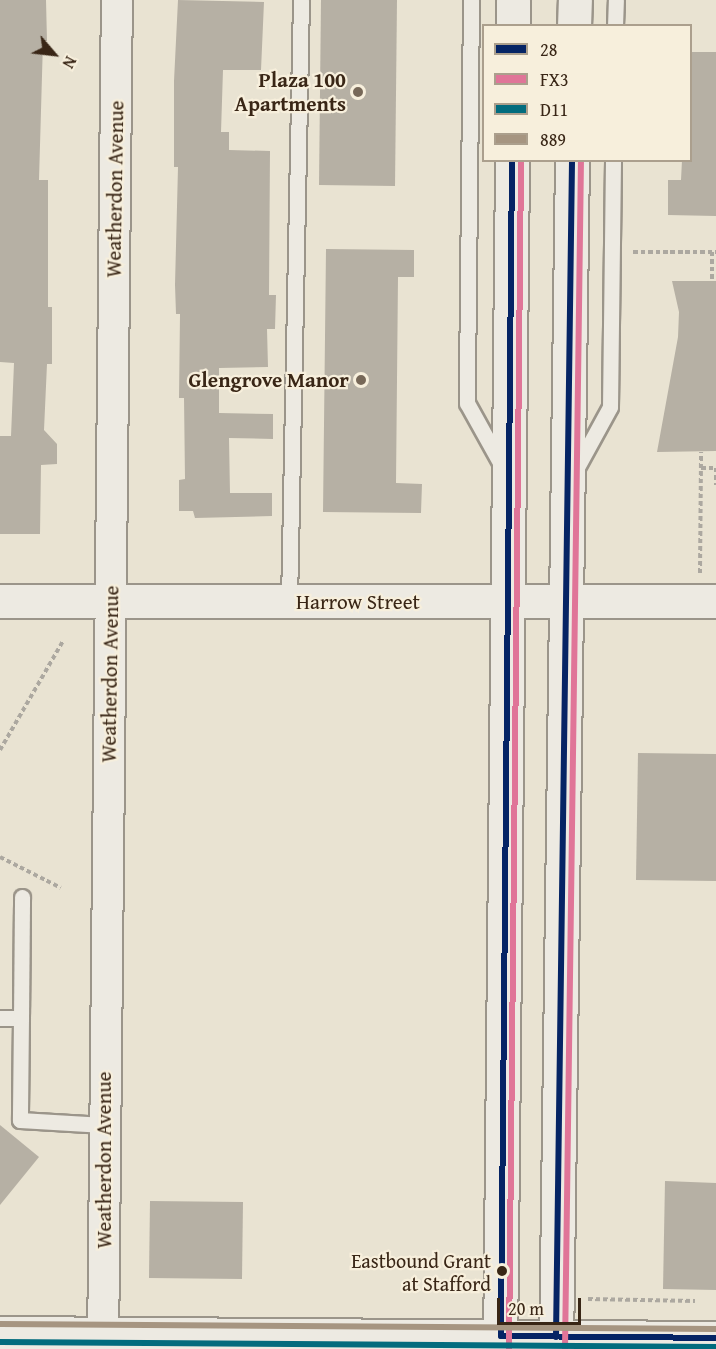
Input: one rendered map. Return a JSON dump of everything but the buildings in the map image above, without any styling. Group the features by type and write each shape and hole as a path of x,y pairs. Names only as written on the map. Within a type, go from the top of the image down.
{"main road":[{"path":"513,0 513,24"},
{"path":"574,0 574,24"},
{"path":"500,1343 510,602 512,162"},
{"path":"556,1343 572,162"},
{"name":"Harrow Street","path":"0,601 566,602 708,589"},
{"path":"0,1333 103,1341 556,1343 716,1338"}],"street":[{"name":"Weatherdon Avenue","path":"103,1341 117,0"}],"lane":[{"path":"289,602 301,0"},
{"path":"471,0 467,403 509,480"},
{"path":"615,24 616,0"},
{"path":"568,484 609,407 613,162"},
{"path":"22,897 20,1120 104,1125"},
{"path":"0,1018 21,1018"}],"path":[{"path":"633,252 714,252 712,281"},
{"path":"700,452 708,589"},
{"path":"701,468 716,468 716,485"},
{"path":"0,750 63,641"},
{"path":"0,857 61,888"},
{"path":"588,1299 694,1300"}],"transit line":[{"name":"28","path":"512,162 501,1336 716,1338"},
{"name":"FX3","path":"509,1349 521,162"},
{"name":"28","path":"556,1337 572,162"},
{"name":"FX3","path":"565,1349 581,162"},
{"name":"889","path":"0,1324 716,1329"},
{"name":"D11","path":"0,1342 716,1347"}],"place":[{"name":"Plaza 100 Apartments","path":"358,92"},
{"name":"Glengrove Manor","path":"361,380"},
{"name":"Eastbound Grant at Stafford","path":"502,1271"}]}
